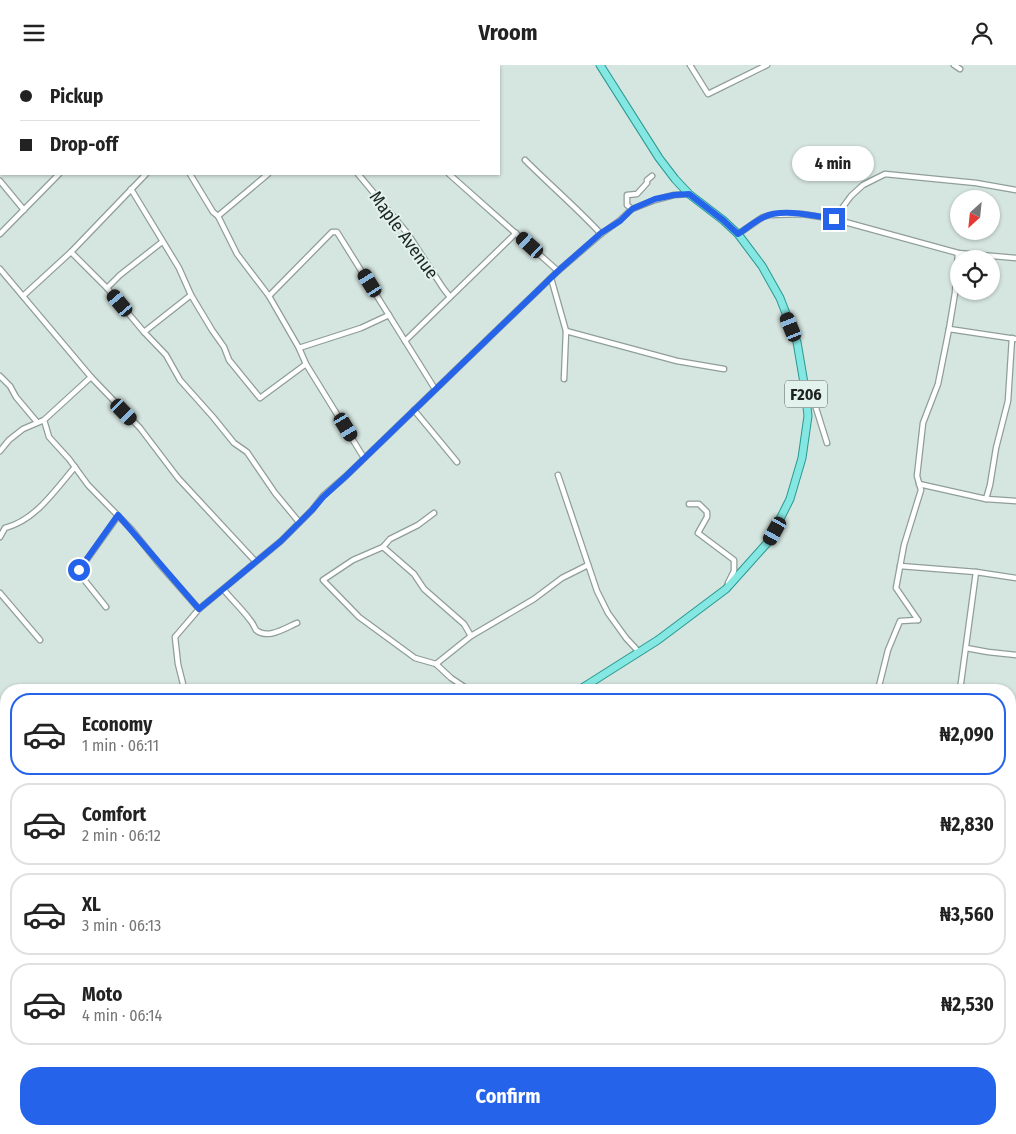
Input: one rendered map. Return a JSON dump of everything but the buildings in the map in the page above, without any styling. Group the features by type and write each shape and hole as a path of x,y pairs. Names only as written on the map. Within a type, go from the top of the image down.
{"main road":[{"name":"F206","path":"588,684 664,636 726,589 769,541 790,499 802,458 808,416 797,342 780,298 762,266 738,234 689,194 659,158 600,65"}],"street":[{"path":"690,65 708,93 767,65"},
{"path":"954,65 960,69"},
{"path":"525,160 601,233"},
{"path":"834,219 851,196 863,185 885,174 976,183 1016,190"},
{"path":"0,234 58,175"},
{"path":"23,296 145,175"},
{"path":"191,175 213,212 218,216 237,253 269,295 306,364 364,458"},
{"path":"218,216 267,175"},
{"name":"Maple Avenue","path":"359,175 408,234 450,297"},
{"path":"450,175 558,271"},
{"path":"632,209 627,205 627,195 636,194 652,176"},
{"path":"0,181 24,210"},
{"path":"131,189 179,268 191,295 212,331 224,347 229,360 260,398 306,364"},
{"path":"183,684 175,638 199,609 281,541 323,497 435,389 558,271 601,233 620,221 632,209 655,199 689,194"},
{"path":"738,234 763,217 802,214 834,219 950,251"},
{"path":"269,295 332,232 337,232 435,389"},
{"path":"405,341 516,233"},
{"path":"107,288 120,275 162,242"},
{"path":"70,251 107,288 144,333 166,355 180,380 234,443 247,452 275,493 299,522"},
{"path":"1000,257 1016,259"},
{"path":"0,269 91,377 140,429 178,478 255,561"},
{"path":"551,278 566,331 564,379"},
{"path":"144,333 191,295"},
{"path":"880,684 888,650 900,621 918,619 896,588 904,545 921,490 917,476 923,423 938,384 954,300"},
{"path":"299,348 361,328 389,315"},
{"path":"949,329 1014,339 1008,401 986,499"},
{"path":"566,331 677,361 724,369"},
{"path":"0,376 10,386 16,397 36,422"},
{"path":"0,451 9,439 23,429 44,420 91,377"},
{"path":"805,389 816,408 828,443"},
{"path":"414,410 457,462"},
{"path":"44,420 49,437 88,485 118,515 199,609"},
{"path":"0,537 5,528 16,525 41,507 75,467"},
{"path":"558,475 596,591 608,613 638,652"},
{"path":"919,484 986,499 1016,501"},
{"path":"689,504 699,504 707,512 707,517 698,533 734,560 734,571 726,589"},
{"path":"434,513 418,525 390,539 383,547 353,560 322,580 359,617 415,658 436,664 460,684"},
{"path":"106,607 78,575 78,572 118,515"},
{"path":"383,547 414,574 424,589 464,624 471,636"},
{"path":"436,664 471,636 534,599 562,579 588,565"},
{"path":"900,566 976,572 1016,578"},
{"path":"961,684 976,572"},
{"path":"224,590 261,633 271,634 297,623"},
{"path":"0,593 40,640"},
{"path":"966,648 1016,655"}],"route":[{"path":"79,570 118,515 199,609 281,541 323,497 558,271 601,233 620,221 632,209 655,199 689,194 738,234 763,217 776,214 802,214 834,219"}]}
